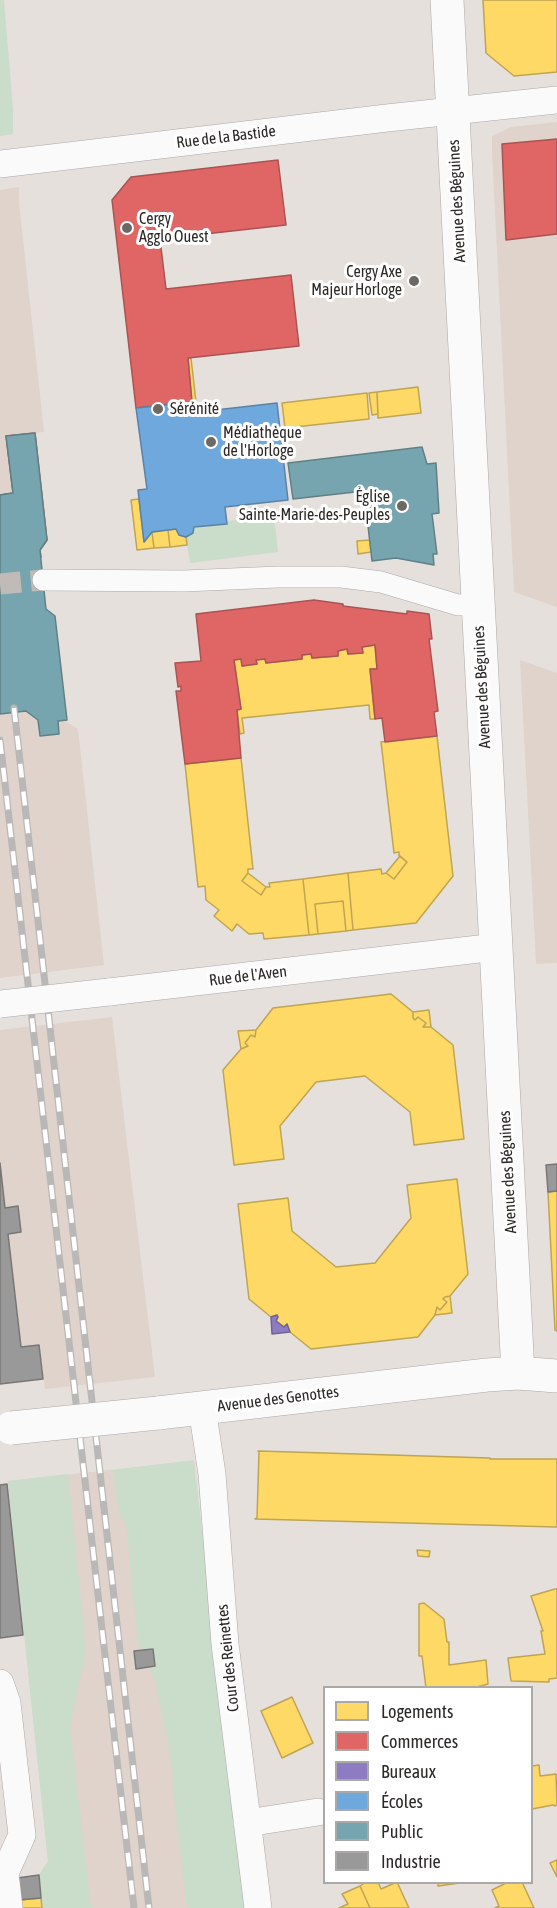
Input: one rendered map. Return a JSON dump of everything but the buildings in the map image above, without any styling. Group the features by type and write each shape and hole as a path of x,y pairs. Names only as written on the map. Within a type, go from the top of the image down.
{"street":[{"name":"Avenue des Béguines","path":"447,0 471,604 496,947 518,1373"},
{"name":"Rue de la Bastide","path":"5,163 557,100"},
{"path":"43,580 184,581 340,577 381,582 458,605 471,604"},
{"name":"Rue de l'Aven","path":"0,1004 496,947"},
{"name":"Avenue des Genottes","path":"5,1429 445,1379 518,1373 557,1376"},
{"name":"Cour des Reinettes","path":"202,1408 212,1474 225,1644 258,1908"},
{"path":"0,1683 7,1703 22,1835 5,1873 9,1908"},
{"path":"247,1823 318,1812"}],"shaded area":[{"path":"557,122 557,607 514,592 492,136 511,127"},
{"path":"19,187 44,432 6,436 13,493 0,495 0,190"},
{"path":"520,660 557,673 557,963 536,964"},
{"path":"26,711 38,720 40,736 59,733 58,721 67,720 78,729 104,965 0,978 0,714"},
{"path":"112,1017 155,1377 45,1389 39,1345 21,1347 8,1234 21,1232 5,1208 0,1163 0,1030"},
{"path":"183,1462 229,1908 43,1908 39,1875 48,1861 8,1481"}],"green space":[{"path":"0,0 4,0 13,134 0,136"},
{"path":"274,515 278,552 190,563 186,537 193,533 194,527 227,524 227,521"},
{"path":"194,1460 247,1908 187,1908 168,1742 155,1681 138,1641 126,1525 120,1515 113,1470"},
{"path":"68,1474 86,1651 70,1726 91,1908 43,1908 39,1875 48,1861 8,1481"}],"tunnel":[{"path":"0,584 43,580"}],"railway":[{"path":"14,708 149,1908"},
{"path":"0,740 134,1908"}],"place":[{"name":"Cergy Agglo Ouest","path":"127,228"},
{"name":"Cergy Axe Majeur Horloge","path":"414,281"},
{"name":"Sérénité","path":"158,409"},
{"name":"Médiathèque de l'Horloge","path":"211,442"},
{"name":"Église Sainte-Marie-des-Peuples","path":"402,506"}]}
